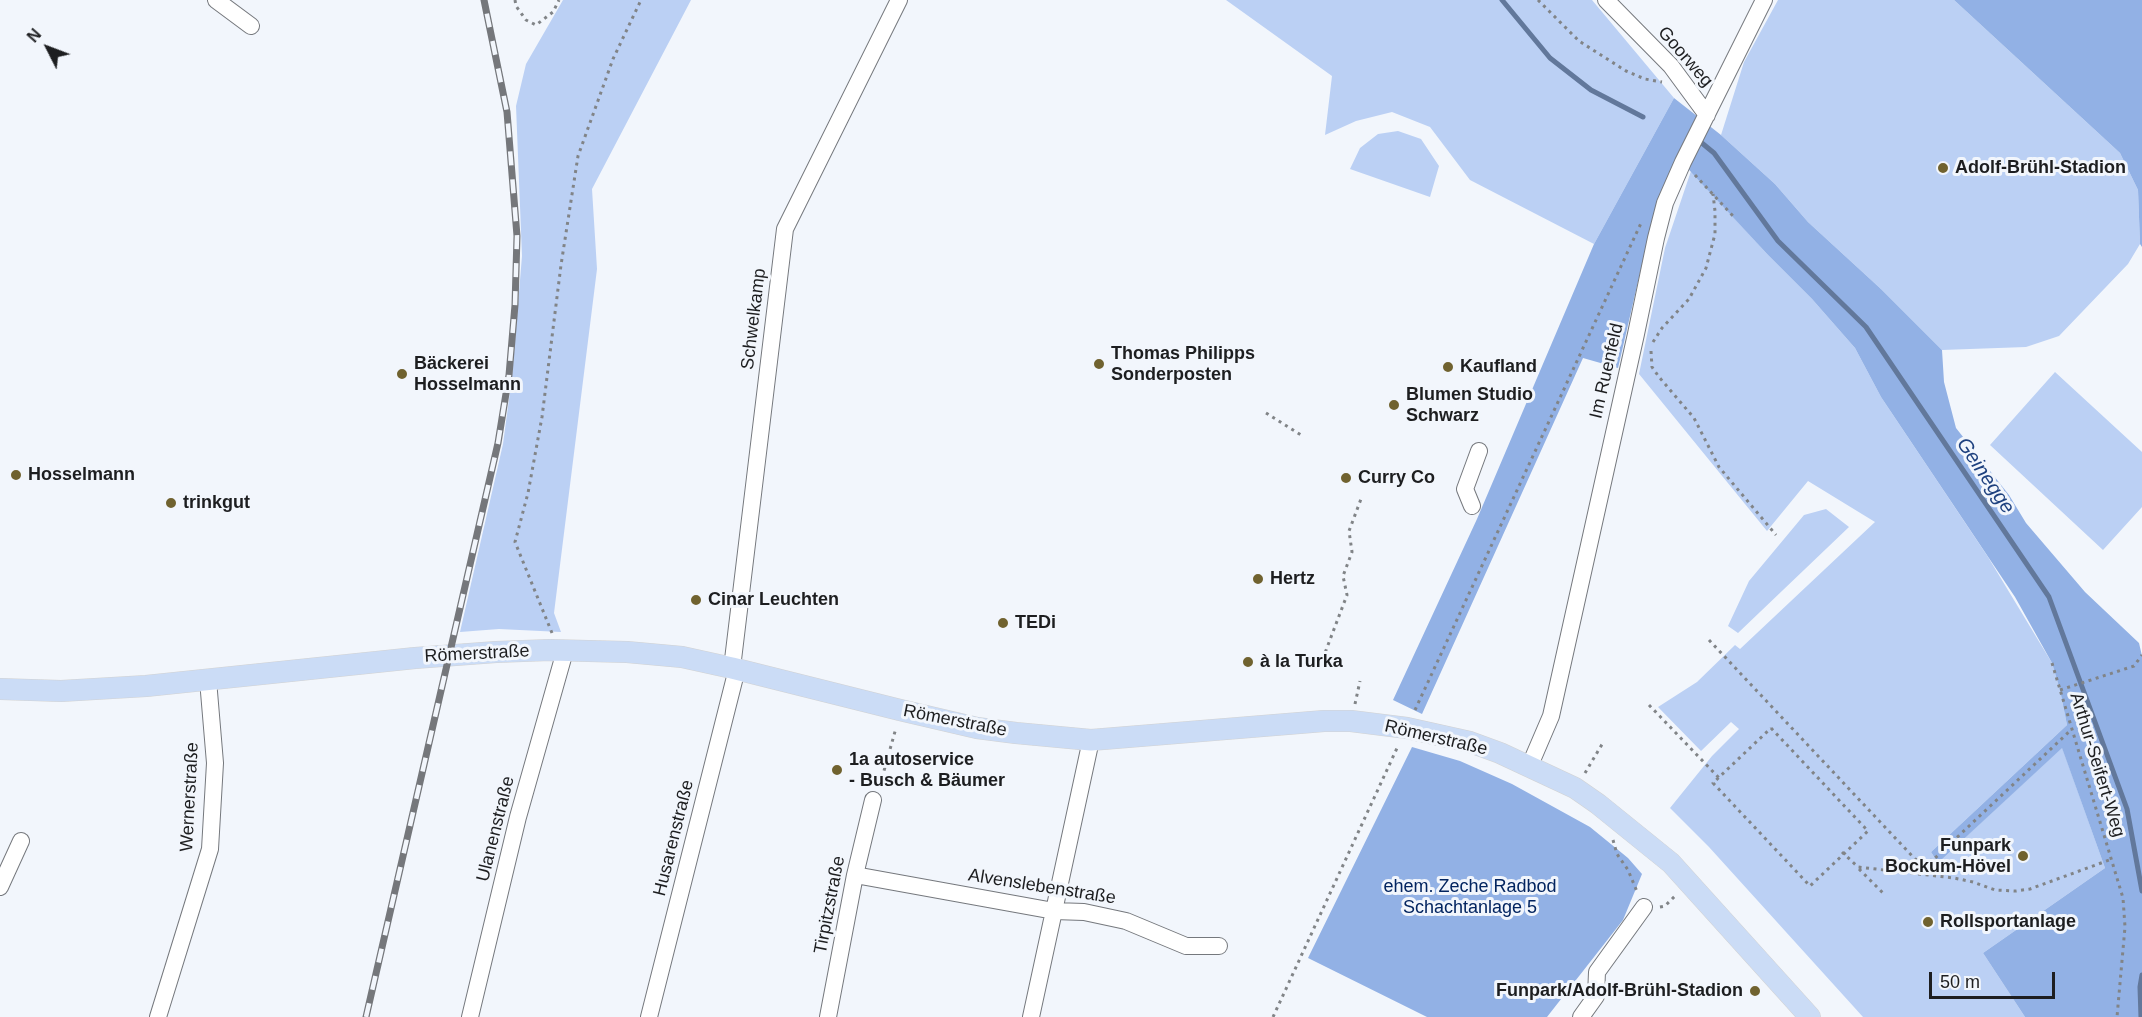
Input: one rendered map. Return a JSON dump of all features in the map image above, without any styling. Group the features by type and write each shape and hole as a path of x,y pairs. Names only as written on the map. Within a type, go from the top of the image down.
{"main road":[{"name":"Römerstraße","path":"0,688 61,691 101,689 450,655 565,651 653,654 734,668 977,728 1091,740 1324,721 1351,721 1407,728 1470,742 1530,765 1575,788 1653,847 1677,869 1810,1017"}],"street":[{"path":"216,0 251,26"},
{"name":"Schwelkamp","path":"734,668 785,229 899,0"},
{"name":"Goorweg","path":"1606,0 1671,66 1707,115"},
{"name":"Im Ruenfeld","path":"1530,765 1551,716 1665,203 1764,0"},
{"path":"1472,506 1465,489 1479,451"},
{"name":"Ulanenstraße","path":"470,1017 518,817 565,651"},
{"name":"Husarenstraße","path":"649,1017 734,668"},
{"name":"Wernerstraße","path":"158,1017 210,849 215,763 208,680"},
{"path":"1031,1017 1091,740"},
{"name":"Tirpitzstraße","path":"828,1017 855,875 873,800"},
{"path":"0,887 21,841"},
{"name":"Alvenslebenstraße","path":"855,875 1054,911 1083,912 1126,921 1186,946 1219,946"},
{"path":"1581,1017 1596,996 1597,972 1644,907"}],"path":[{"path":"515,0 516,6 526,20 536,25 553,12 559,0"},
{"path":"552,632 515,542 528,493 542,417 561,265 578,156 613,59 641,0"},
{"path":"1538,0 1579,41 1626,71 1645,79 1669,84"},
{"path":"1683,162 1733,216"},
{"path":"1713,194 1715,234 1706,268 1689,299 1654,339 1650,360 1659,377 1694,418 1719,467 1776,535"},
{"path":"1273,1017 1644,218"},
{"path":"1266,413 1301,435"},
{"path":"1320,666 1347,595 1343,576 1353,552 1349,531 1361,499"},
{"path":"1709,640 1915,859 1922,862 1933,860 2072,729"},
{"path":"2060,690 2134,666 2142,656"},
{"name":"Arthur-Seifert-Weg","path":"2052,663 2123,898 2125,927 2117,1017"},
{"path":"1649,705 1720,779"},
{"path":"873,800 879,792 900,710"},
{"path":"1771,728 1868,831 1810,886 1713,783 1720,779 1771,728"},
{"path":"1575,788 1604,741"},
{"path":"1616,818 1612,838 1617,854 1628,870 1644,907"},
{"path":"1843,853 1884,894"},
{"path":"1858,867 1954,878 1995,890 2016,891 2030,889 2112,859"},
{"path":"1665,906 1678,893"}],"shaded area":[{"path":"563,0 691,0 592,189 597,269 554,613 561,632 499,629 460,632 503,444 512,377 522,256 516,106 526,64"},
{"path":"1226,0 1592,0 1674,98 1594,244 1470,180 1430,127 1392,112 1356,121 1325,135 1332,76"},
{"name":"Adolf-Brühl-Stadion","path":"1778,0 1954,0 2120,153 2138,190 2140,244 2128,264 2059,336 2026,347 1942,350 1881,289 1808,222 1775,184 1721,135 1744,62"},
{"path":"1398,131 1421,139 1439,166 1430,197 1350,169 1360,148 1378,134"},
{"path":"1691,171 1855,348 1881,397 1988,557 2052,663 2067,725 1931,852 1938,863 2062,747 2105,868 1983,953 2025,1017 1863,1017 1709,847 1670,808 1712,756 1739,729 1731,722 1701,751 1658,707 1697,682 1735,645 1740,649 1875,522 1808,481 1767,531 1639,374 1665,248"},
{"path":"2055,372 2142,452 2142,507 2103,550 1990,445"},
{"path":"1826,509 1849,527 1738,633 1728,626 1749,581 1804,515"}],"green space":[{"path":"1954,0 2142,0 2142,247 2138,190 2120,153"},
{"path":"1674,98 1721,135 1775,184 1808,222 1881,289 1942,350 1944,382 1956,428 2009,495 2026,523 2085,592 2139,643 2142,656 2142,1017 2025,1017 1983,953 2105,868 2062,748 1938,863 1931,852 2067,725 2052,663 2015,597 1881,397 1855,348 1812,299 1679,159 1643,260 1618,368 1583,358 1422,714 1393,700 1477,519 1594,244"},
{"name":"ehem. Zeche Radbod Schachtanlage 5","path":"1412,747 1460,761 1512,784 1590,827 1628,858 1642,874 1623,920 1547,1017 1427,1017 1308,958"}],"waterway":[{"name":"Geinegge","path":"1502,0 1550,58 1591,90 1643,117"},
{"name":"Geinegge","path":"1697,139 1714,153 1778,241 1866,327 2049,597 2127,809 2142,891"},
{"name":"Geinegge","path":"2141,1017 2142,975"}],"railway":[{"path":"366,1017 498,443 509,375 515,305 517,236 507,112 484,0"}],"place":[{"name":"Adolf-Brühl-Stadion","path":"1943,168"},
{"name":"Thomas Philipps Sonderposten","path":"1099,364"},
{"name":"Kaufland","path":"1448,367"},
{"name":"Bäckerei Hosselmann","path":"402,374"},
{"name":"Blumen Studio Schwarz","path":"1394,405"},
{"name":"Hosselmann","path":"16,475"},
{"name":"Curry Co","path":"1346,478"},
{"name":"trinkgut","path":"171,503"},
{"name":"Hertz","path":"1258,579"},
{"name":"Cinar Leuchten","path":"696,600"},
{"name":"TEDi","path":"1003,623"},
{"name":"à la Turka","path":"1248,662"},
{"name":"1a autoservice - Busch & Bäumer","path":"837,770"},
{"name":"Funpark Bockum-Hövel","path":"2023,856"},
{"name":"Rollsportanlage","path":"1928,922"},
{"name":"Funpark/Adolf-Brühl-Stadion","path":"1755,991"}]}
